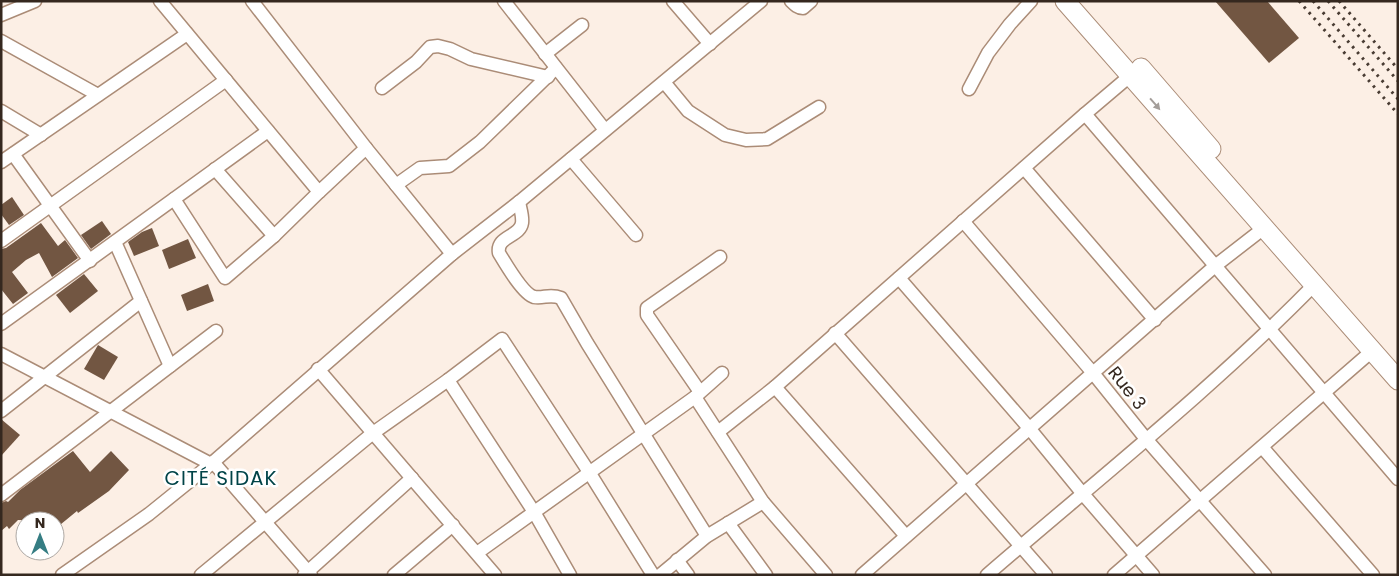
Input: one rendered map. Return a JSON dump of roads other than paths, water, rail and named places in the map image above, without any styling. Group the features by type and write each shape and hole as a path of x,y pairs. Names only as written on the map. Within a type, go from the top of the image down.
{"highway":[{"path":"1065,1 1398,380"},
{"path":"1083,1 1398,363"}],"street":[{"path":"5,9 36,1"},
{"path":"160,1 320,192"},
{"path":"252,1 366,148 452,254"},
{"path":"673,1 710,44"},
{"path":"62,575 149,514 212,463 452,254 519,202 761,1"},
{"path":"791,1 800,8 803,8 810,1"},
{"path":"969,89 988,53 1010,24 1031,1"},
{"path":"508,3 545,54 552,72 605,130"},
{"path":"545,54 582,25"},
{"path":"1,162 187,34"},
{"path":"1,41 98,95"},
{"path":"382,88 416,62 430,47 438,46 450,49 471,60 552,72"},
{"path":"396,185 420,168 449,166 480,142 552,72"},
{"path":"718,432 775,387 1131,75"},
{"path":"1,241 226,80"},
{"path":"664,82 688,111 725,135 746,140 768,139 819,107"},
{"path":"1,111 41,135"},
{"path":"1085,114 1398,479"},
{"path":"1,324 268,131"},
{"path":"174,199 225,278 274,236 366,148"},
{"path":"13,154 90,261"},
{"path":"571,159 636,235"},
{"path":"1024,168 1155,320"},
{"path":"215,169 274,236"},
{"path":"519,202 523,221 521,228 501,242 498,248 499,253 526,292 534,297 554,295 561,298 587,344 644,433 706,536"},
{"name":"Rue 3","path":"963,221 1094,373 1146,439 1265,575"},
{"path":"862,575 1215,266 1264,228"},
{"path":"115,242 170,366"},
{"path":"720,256 647,308 647,315 763,502 826,575"},
{"path":"898,278 1029,428 1153,575"},
{"path":"987,575 1083,494 1270,330 1314,285"},
{"path":"1,411 141,301"},
{"path":"1,495 216,330"},
{"path":"835,333 1046,575"},
{"path":"201,575 373,433 502,339 590,472 653,575"},
{"path":"1114,575 1372,351"},
{"path":"1,354 212,463 265,522 307,574 412,478"},
{"path":"318,369 495,575"},
{"path":"477,553 644,433 722,373"},
{"path":"448,380 534,512 570,575"},
{"path":"775,387 906,536"},
{"path":"1262,446 1373,575"},
{"path":"660,575 706,536 763,502"},
{"path":"728,523 766,575"},
{"path":"394,575 453,525"},
{"path":"677,560 688,575"}],"railway":[{"path":"1299,1 1398,114"},
{"path":"1313,1 1398,99"},
{"path":"1328,1 1398,81"},
{"path":"1339,1 1398,69"}],"district":[{"name":"CITÉ SIDAK","path":"221,478"}]}
